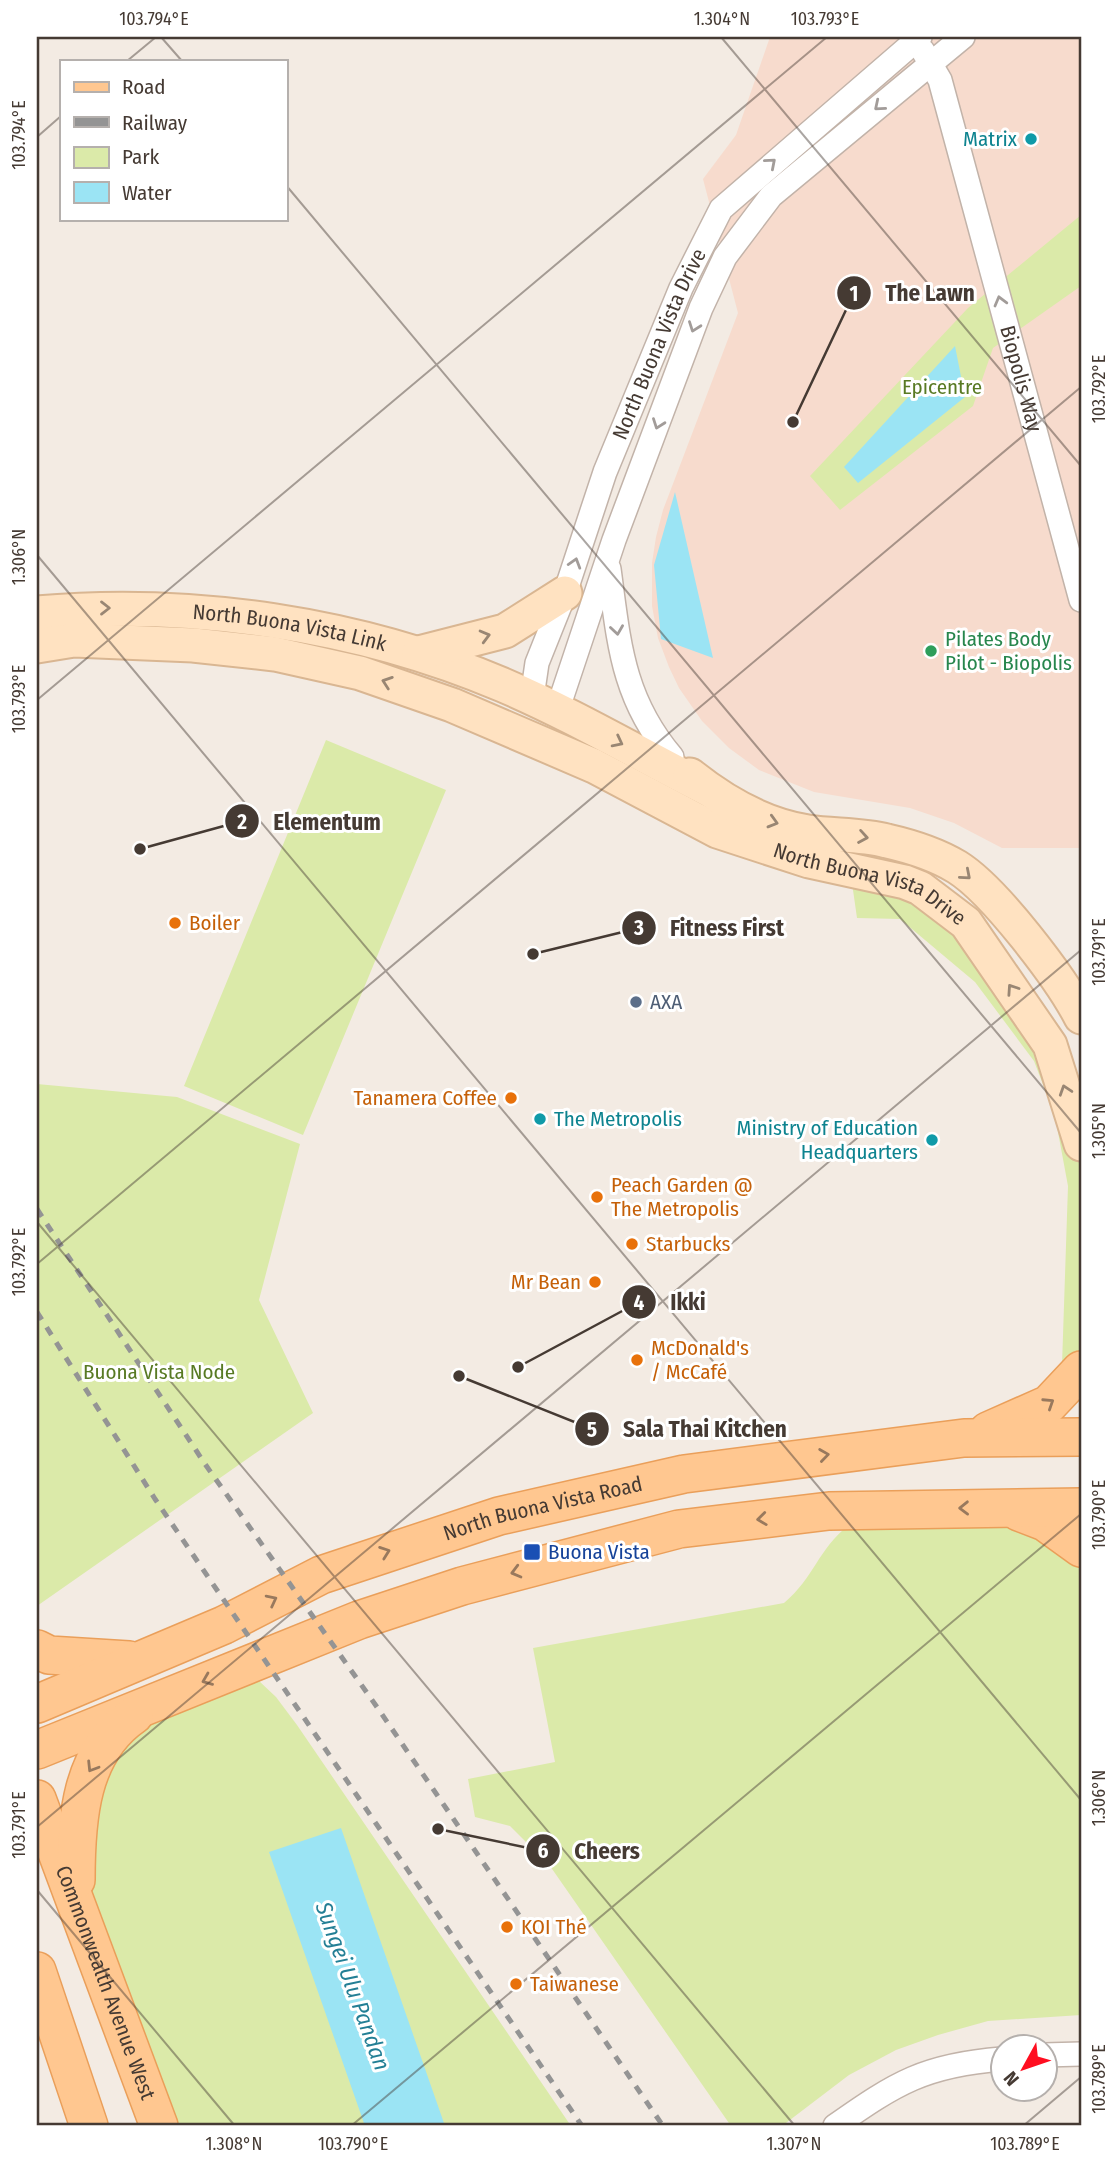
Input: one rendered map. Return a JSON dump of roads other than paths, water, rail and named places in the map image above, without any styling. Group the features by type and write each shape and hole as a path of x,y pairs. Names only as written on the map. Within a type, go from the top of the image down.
{"main road":[{"path":"964,1438 1013,1422 1049,1404 1061,1395 1081,1370"},
{"name":"North Buona Vista Road","path":"37,1704 223,1625 321,1575 499,1516 684,1474 964,1438 1081,1437"},
{"path":"1003,1507 1045,1522 1081,1548"},
{"path":"37,1750 313,1637 438,1593 679,1529 829,1511 1081,1507"},
{"path":"37,1649 49,1655 141,1661"},
{"path":"76,1902 76,1828 86,1777 119,1725 155,1701"},
{"name":"Commonwealth Avenue West","path":"37,1799 159,2126"},
{"path":"37,1971 89,2126"}],"street":[{"name":"North Buona Vista Drive","path":"532,739 544,704 608,562 701,308 725,257 771,196 963,37"},
{"name":"North Buona Vista Drive","path":"544,704 537,663 565,593 605,472 647,367 696,256 721,209 917,39"},
{"name":"Biopolis Way","path":"917,39 940,80 1081,595"},
{"name":"North Buona Vista Drive","path":"608,562 623,668 653,734 672,757 706,788"},
{"path":"419,653 505,631 565,593"},
{"name":"North Buona Vista Link","path":"37,613 99,607 200,610 287,624 419,653 544,704"},
{"name":"North Buona Vista Link","path":"37,646 75,640 192,645 275,654 348,670 487,719"},
{"name":"North Buona Vista Drive","path":"544,704 706,788 749,816 804,831 886,840 957,867 995,901 1066,988 1081,1017"},
{"name":"North Buona Vista Drive","path":"487,719 594,766 716,831 809,861 905,882 920,888 966,923 1050,1045 1081,1137"},
{"path":"1058,2055 1081,2054"},
{"path":"835,2126 877,2095 909,2079 957,2062 988,2060"}],"water":[{"path":"955,346 965,397 858,483 844,467"},
{"path":"675,492 713,658 661,639 654,565"},
{"name":"Sungei Ulu Pandan","path":"341,1828 445,2126 365,2126 269,1852"}],"railway":[{"path":"37,1209 205,1464 377,1707 663,2126"},
{"path":"37,1312 155,1499 582,2126"}],"place":[{"name":"Matrix","path":"1031,139"},
{"name":"The Lawn","path":"793,422"},
{"name":"Pilates Body Pilot - Biopolis","path":"931,651"},
{"name":"Elementum","path":"140,849"},
{"name":"Boiler","path":"175,923"},
{"name":"Fitness First","path":"533,954"},
{"name":"AXA","path":"636,1002"},
{"name":"Tanamera Coffee","path":"511,1098"},
{"name":"The Metropolis","path":"540,1119"},
{"name":"Ministry of Education Headquarters","path":"932,1140"},
{"name":"Peach Garden @ The Metropolis","path":"597,1197"},
{"name":"Starbucks","path":"632,1244"},
{"name":"Mr Bean","path":"595,1282"},
{"name":"McDonald's / McCafé","path":"637,1360"},
{"name":"Ikki","path":"518,1367"},
{"name":"Sala Thai Kitchen","path":"459,1376"},
{"name":"Buona Vista","path":"532,1552"},
{"name":"Cheers","path":"438,1829"},
{"name":"KOI Thé","path":"507,1927"},
{"name":"Taiwanese","path":"516,1984"}],"park label":[{"name":"Epicentre","path":"942,387"},
{"name":"Buona Vista Node","path":"159,1372"}]}
